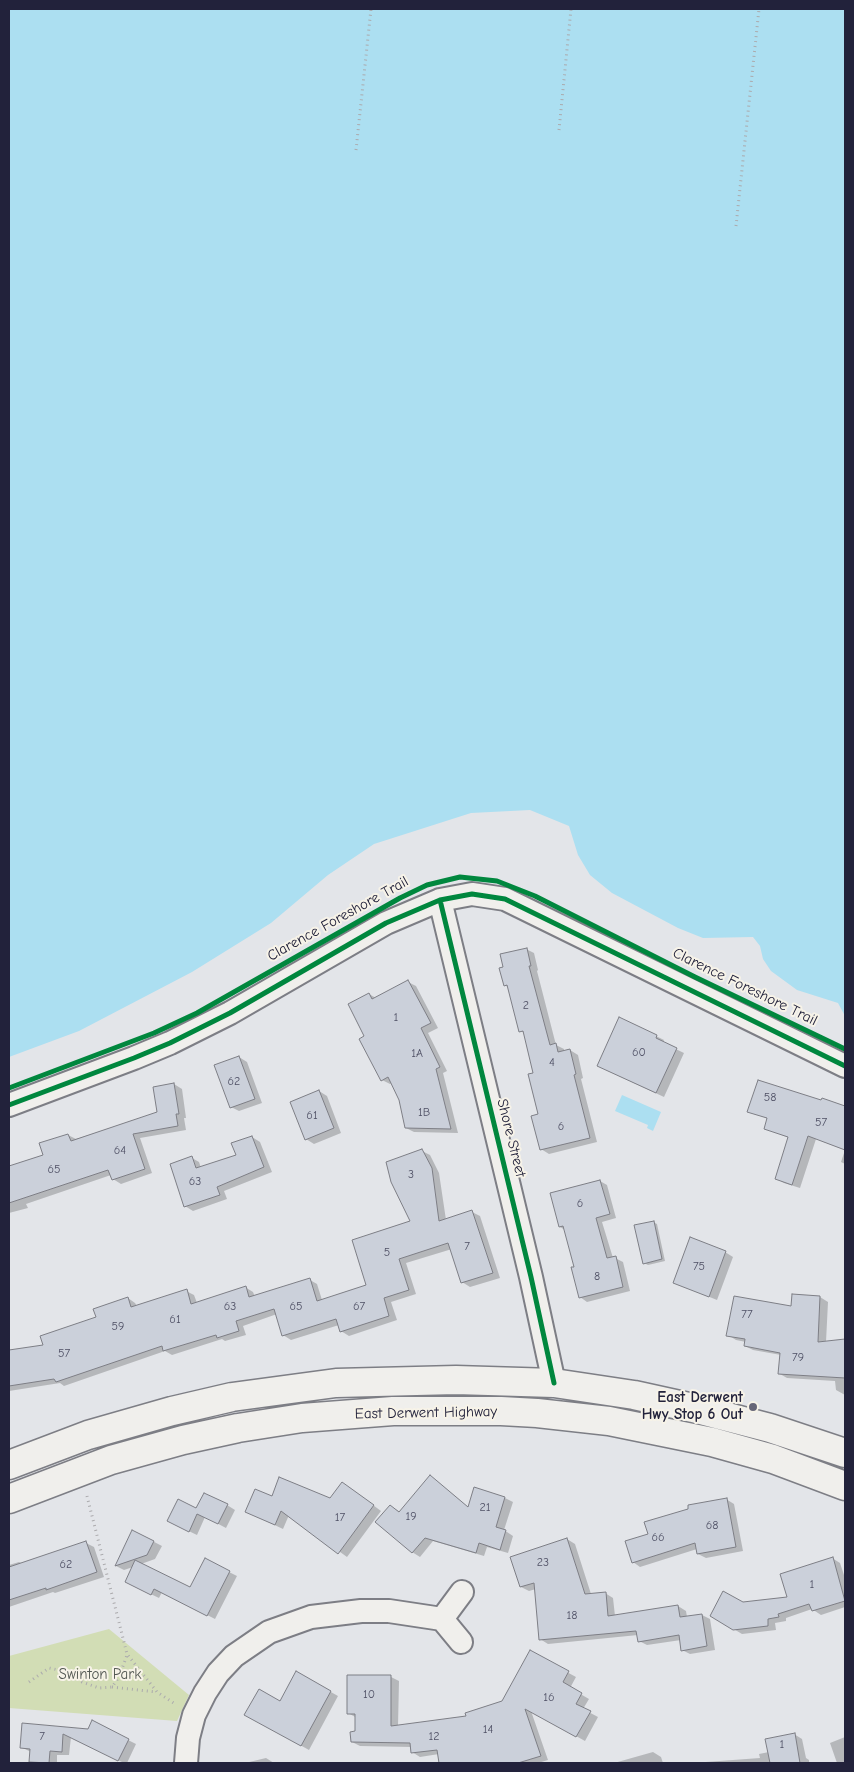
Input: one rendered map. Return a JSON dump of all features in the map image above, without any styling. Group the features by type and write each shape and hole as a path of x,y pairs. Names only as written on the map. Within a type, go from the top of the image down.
{"main road":[{"name":"East Derwent Highway","path":"9,1465 88,1435 172,1411 232,1397 336,1383 456,1380 554,1383 634,1395 770,1428 845,1453"},
{"name":"East Derwent Highway","path":"9,1499 111,1460 183,1440 238,1428 302,1418 394,1411 501,1410 609,1421 712,1442 773,1459 845,1486"}],"street":[{"path":"9,1105 134,1058 205,1027 386,923 440,900 472,894 505,899 845,1066"},
{"name":"Shore Street","path":"440,900 531,1277 554,1383"},
{"path":"442,1620 462,1592"},
{"path":"186,1763 188,1738 194,1715 205,1693 218,1673 234,1656 269,1632 311,1617 361,1611 389,1611 442,1620 461,1642"}],"path":[{"path":"356,150 371,9"},
{"path":"559,130 572,9"},
{"path":"736,226 759,9"},
{"path":"81,1471 127,1654 157,1692 194,1715"},
{"path":"112,1687 119,1677 127,1654"},
{"path":"29,1682 49,1668 63,1671 82,1682 99,1688 112,1687 157,1692"}],"green space":[{"name":"Swinton Park","path":"109,1629 189,1695 177,1721 9,1708 9,1656"}],"water":[{"path":"9,9 845,9 845,1016 838,1003 797,990 771,971 763,959 760,946 753,937 703,938 678,928 612,893 590,875 578,855 569,826 530,810 471,813 374,844 328,875 271,923 192,972 79,1031 9,1057"},
{"path":"622,1095 661,1112 653,1131 647,1128 648,1125 615,1111"}],"building":[{"path":"527,948 531,966 529,966 550,1045 556,1043 558,1052 570,1049 576,1074 574,1075 590,1138 540,1150 531,1116 538,1114 528,1074 533,1073 523,1031 519,1032 507,985 504,986 499,968 503,967 500,954"},
{"path":"408,980 431,1023 421,1028 440,1067 436,1069 451,1129 405,1128 399,1100 388,1077 381,1081 359,1039 364,1036 348,1004 369,993 372,999"},
{"path":"619,1017 657,1035 656,1038 677,1048 656,1093 597,1066"},
{"path":"239,1056 255,1099 230,1108 214,1065"},
{"path":"758,1080 845,1106 845,1150 808,1136 792,1185 775,1179 788,1137 764,1129 767,1118 747,1112"},
{"path":"174,1083 179,1114 176,1114 178,1126 133,1134 145,1169 112,1180 108,1170 9,1203 9,1166 43,1155 39,1143 68,1134 71,1141 157,1112 153,1087"},
{"path":"319,1090 334,1128 305,1140 290,1102"},
{"path":"252,1136 264,1167 217,1187 220,1195 184,1207 170,1164 192,1156 196,1168 236,1155 231,1143"},
{"path":"422,1149 432,1168 439,1221 472,1210 493,1273 461,1283 448,1243 399,1259 409,1290 384,1298 389,1316 340,1332 336,1319 282,1336 274,1309 236,1321 239,1331 217,1338 216,1335 163,1351 162,1346 56,1382 54,1379 9,1386 9,1350 43,1345 40,1336 96,1317 93,1309 128,1297 131,1307 187,1289 191,1304 246,1286 249,1297 310,1278 317,1301 366,1285 352,1240 410,1221 391,1182 386,1162"},
{"path":"600,1180 610,1214 596,1218 607,1258 616,1256 623,1287 579,1298 571,1267 574,1267 563,1226 559,1227 550,1193"},
{"path":"654,1221 662,1259 643,1264 634,1225"},
{"path":"690,1237 726,1251 709,1297 673,1283"},
{"path":"792,1294 820,1296 818,1342 845,1339 845,1378 778,1374 780,1353 744,1346 745,1339 726,1336 734,1296 791,1306"},
{"path":"430,1475 468,1507 474,1487 505,1497 496,1527 506,1530 500,1550 479,1543 476,1553 425,1538 412,1553 375,1522 390,1505 399,1512"},
{"path":"279,1477 330,1498 342,1482 374,1505 338,1554 281,1511 275,1525 245,1512 255,1489 272,1496"},
{"path":"204,1493 228,1504 218,1524 197,1514 189,1532 167,1521 178,1499 196,1508"},
{"path":"727,1498 736,1547 697,1554 695,1543 632,1563 625,1541 648,1534 644,1522 688,1509 688,1505"},
{"path":"132,1530 154,1541 147,1555 115,1566"},
{"path":"567,1538 585,1594 606,1592 608,1616 678,1605 680,1617 702,1614 707,1646 681,1651 679,1635 638,1642 636,1631 539,1640 534,1583 520,1587 510,1557"},
{"path":"86,1541 97,1572 46,1590 46,1588 9,1600 9,1567"},
{"path":"833,1557 845,1601 812,1611 809,1604 778,1614 779,1617 768,1619 768,1626 733,1630 710,1616 723,1591 743,1602 787,1597 780,1574"},
{"path":"205,1558 230,1571 207,1616 154,1589 151,1595 125,1582 135,1560 190,1587"},
{"path":"530,1650 569,1671 563,1682 582,1693 576,1704 591,1711 576,1737 525,1709 541,1756 518,1763 439,1763 437,1750 411,1753 410,1743 351,1742 350,1732 355,1731 355,1714 347,1714 347,1675 391,1675 391,1726 466,1716 465,1713 502,1701"},
{"path":"296,1671 331,1691 301,1746 244,1715 259,1689 280,1701"},
{"path":"92,1720 129,1739 118,1761 63,1734 62,1752 50,1751 49,1763 29,1762 30,1749 20,1748 22,1723 88,1729"},
{"path":"795,1733 800,1763 770,1763 765,1739"}],"cycle path":[{"name":"Clarence Foreshore Trail","path":"9,1088 154,1033 197,1013 400,898 427,885 460,877 497,881 535,896 695,977 845,1049"},
{"path":"9,1105 170,1043 230,1013 386,923 440,900 472,894 505,899 845,1066"},
{"path":"440,900 531,1277 554,1383"}],"place":[{"name":"East Derwent Hwy Stop 6 Out","path":"753,1407"}]}
